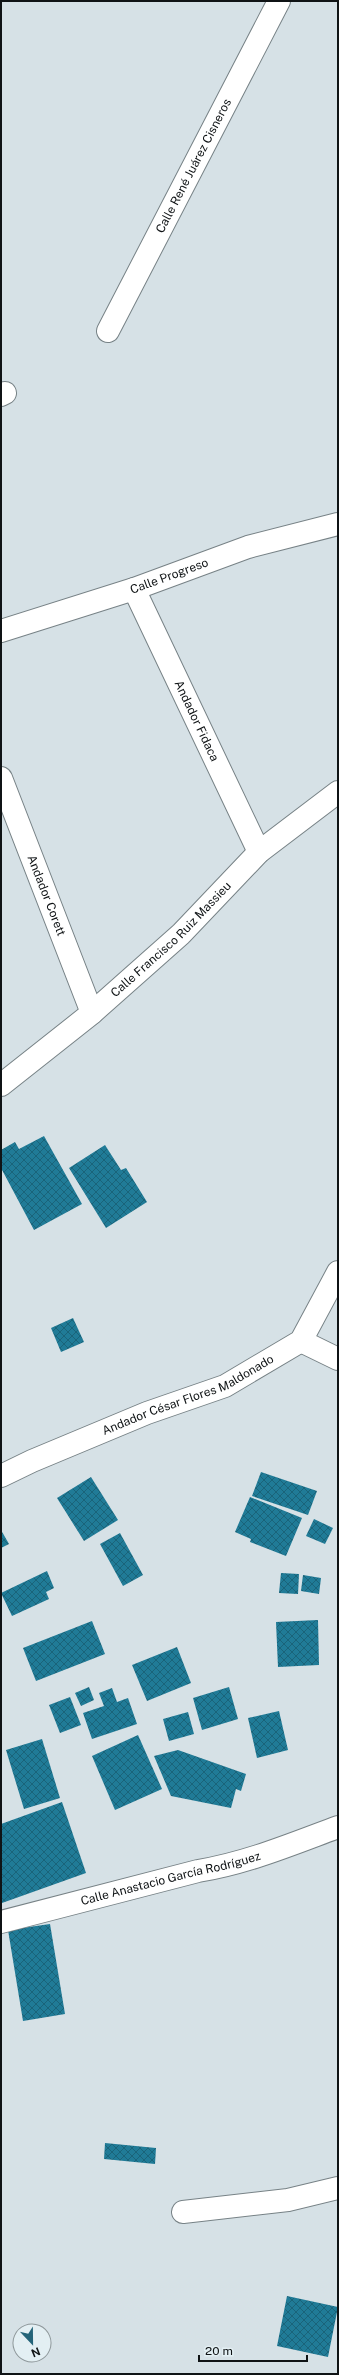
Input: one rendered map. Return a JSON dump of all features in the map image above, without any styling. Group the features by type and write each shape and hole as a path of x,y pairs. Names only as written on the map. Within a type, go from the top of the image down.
{"street":[{"name":"Calle René Juárez Cisneros","path":"108,331 279,1"},
{"name":"Calle Progreso","path":"1,631 134,589 248,547 338,524"},
{"name":"Andador Fidaca","path":"134,589 259,852"},
{"name":"Andador Corett","path":"1,778 92,1013"},
{"name":"Calle Francisco Ruiz Massieu","path":"1,1085 92,1013 181,934 259,852 338,792"},
{"path":"338,1272 301,1341 338,1359"},
{"name":"Andador César Flores Maldonado","path":"1,1476 32,1461 147,1413 225,1386 301,1341"},
{"name":"Calle Anastacio García Rodríguez","path":"1,1922 198,1871 224,1867 275,1851 338,1826"},
{"path":"183,2212 288,2200 338,2188"}],"building":[{"path":"44,1136 82,1204 34,1230 1,1168 1,1150 15,1142 19,1149"},
{"path":"105,1145 121,1170 126,1168 147,1202 106,1228 69,1168"},
{"path":"73,1318 84,1342 61,1352 51,1328"},
{"path":"261,1472 317,1491 308,1515 252,1496"},
{"path":"91,1477 118,1520 84,1541 57,1498"},
{"path":"250,1497 302,1518 286,1556 250,1542 251,1539 235,1532"},
{"path":"314,1519 333,1528 325,1544 306,1536"},
{"path":"1,1530 9,1544 1,1548"},
{"path":"120,1533 143,1575 123,1586 100,1544"},
{"path":"47,1571 54,1588 46,1592 49,1599 12,1616 1,1593"},
{"path":"281,1573 299,1574 298,1594 279,1593"},
{"path":"303,1575 321,1578 319,1594 301,1591"},
{"path":"318,1620 319,1665 278,1667 276,1622"},
{"path":"92,1621 105,1654 36,1681 23,1648"},
{"path":"177,1647 191,1683 147,1701 132,1665"},
{"path":"89,1687 94,1700 81,1706 75,1693"},
{"path":"229,1687 238,1719 202,1730 193,1698"},
{"path":"112,1688 117,1702 128,1698 137,1724 92,1739 83,1713 104,1706 99,1693"},
{"path":"70,1697 81,1725 60,1733 49,1705"},
{"path":"279,1711 288,1750 257,1758 248,1718"},
{"path":"188,1712 194,1734 169,1741 163,1719"},
{"path":"138,1735 162,1789 115,1810 92,1756"},
{"path":"42,1739 60,1798 24,1809 6,1750"},
{"path":"178,1750 246,1774 241,1791 236,1789 231,1808 171,1796 154,1756"},
{"path":"62,1802 86,1873 2,1903 1,1824"},
{"path":"50,1924 65,2014 23,2021 8,1930"},
{"path":"105,2143 156,2148 155,2164 104,2159"},
{"path":"287,2296 338,2307 328,2357 277,2346"}]}
